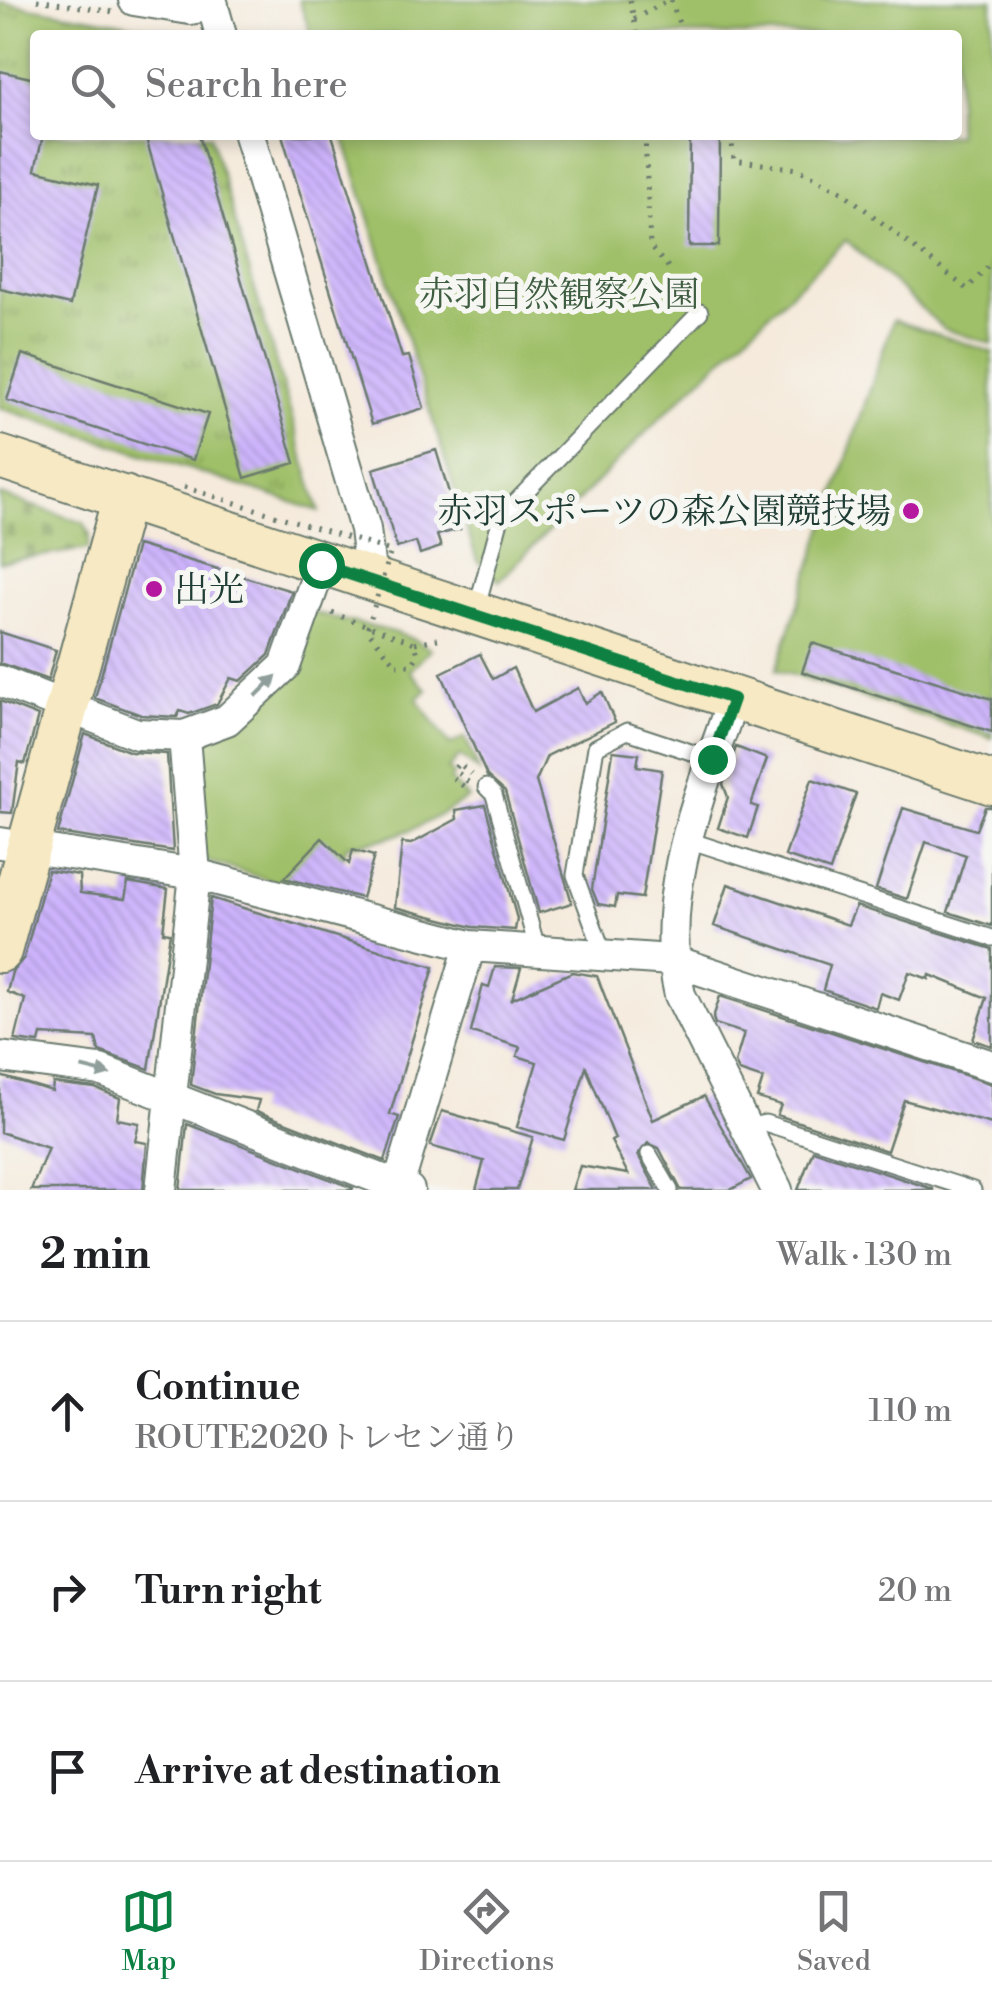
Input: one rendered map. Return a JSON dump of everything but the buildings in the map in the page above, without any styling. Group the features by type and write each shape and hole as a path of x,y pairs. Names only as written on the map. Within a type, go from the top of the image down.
{"main road":[{"path":"0,457 992,783"},
{"path":"3,930 15,844 68,709 124,498"}],"street":[{"path":"134,0 190,9 212,2 220,30"},
{"path":"251,140 365,529 370,581"},
{"path":"0,681 136,734 184,736 226,720 285,666 321,565"},
{"path":"733,699 685,839 672,960 680,995 777,1190"},
{"path":"161,1190 195,874 184,736"},
{"path":"15,844 195,874 470,946 672,960 992,1066"},
{"path":"0,1057 100,1070 401,1189 470,946"}],"lane":[{"path":"475,614 501,517 700,312"},
{"path":"604,955 575,874 596,747 627,731 712,759"},
{"path":"486,787 494,795 538,951"},
{"path":"685,839 992,938"},
{"path":"746,1127 766,1123 973,1190"},
{"path":"649,1154 670,1190"}],"path":[{"path":"630,0 635,30"},
{"path":"634,19 670,0 681,30"},
{"path":"645,140 650,247 670,270"},
{"path":"732,140 734,160 798,169 840,190 968,289 992,262"},
{"path":"184,487 390,551 367,630 397,665 412,665 418,655 415,643"},
{"path":"330,612 415,643 432,637"}],"green space":[{"name":"赤羽自然観察公園","path":"299,0 992,0 992,344 944,329 846,240 662,416 499,581 477,561 345,140 962,140 962,30 309,30"},
{"path":"0,2 163,30 30,30 30,140 211,140 319,511 0,408"},
{"name":"赤羽スポーツの森公園競技場","path":"893,320 992,352 992,738 776,670"},
{"path":"0,495 84,523 90,534 88,549 0,562"},
{"path":"312,612 387,630 431,649 410,671 427,690 417,699 450,745 465,737 479,771 460,756 448,769 454,774 450,780 468,798 410,830 381,840 347,845 330,899 200,859 203,743"}],"place":[{"name":"赤羽スポーツの森公園競技場","path":"911,511"},
{"name":"出光","path":"154,589"}],"route":[{"path":"321,565 733,699 712,759"}]}
